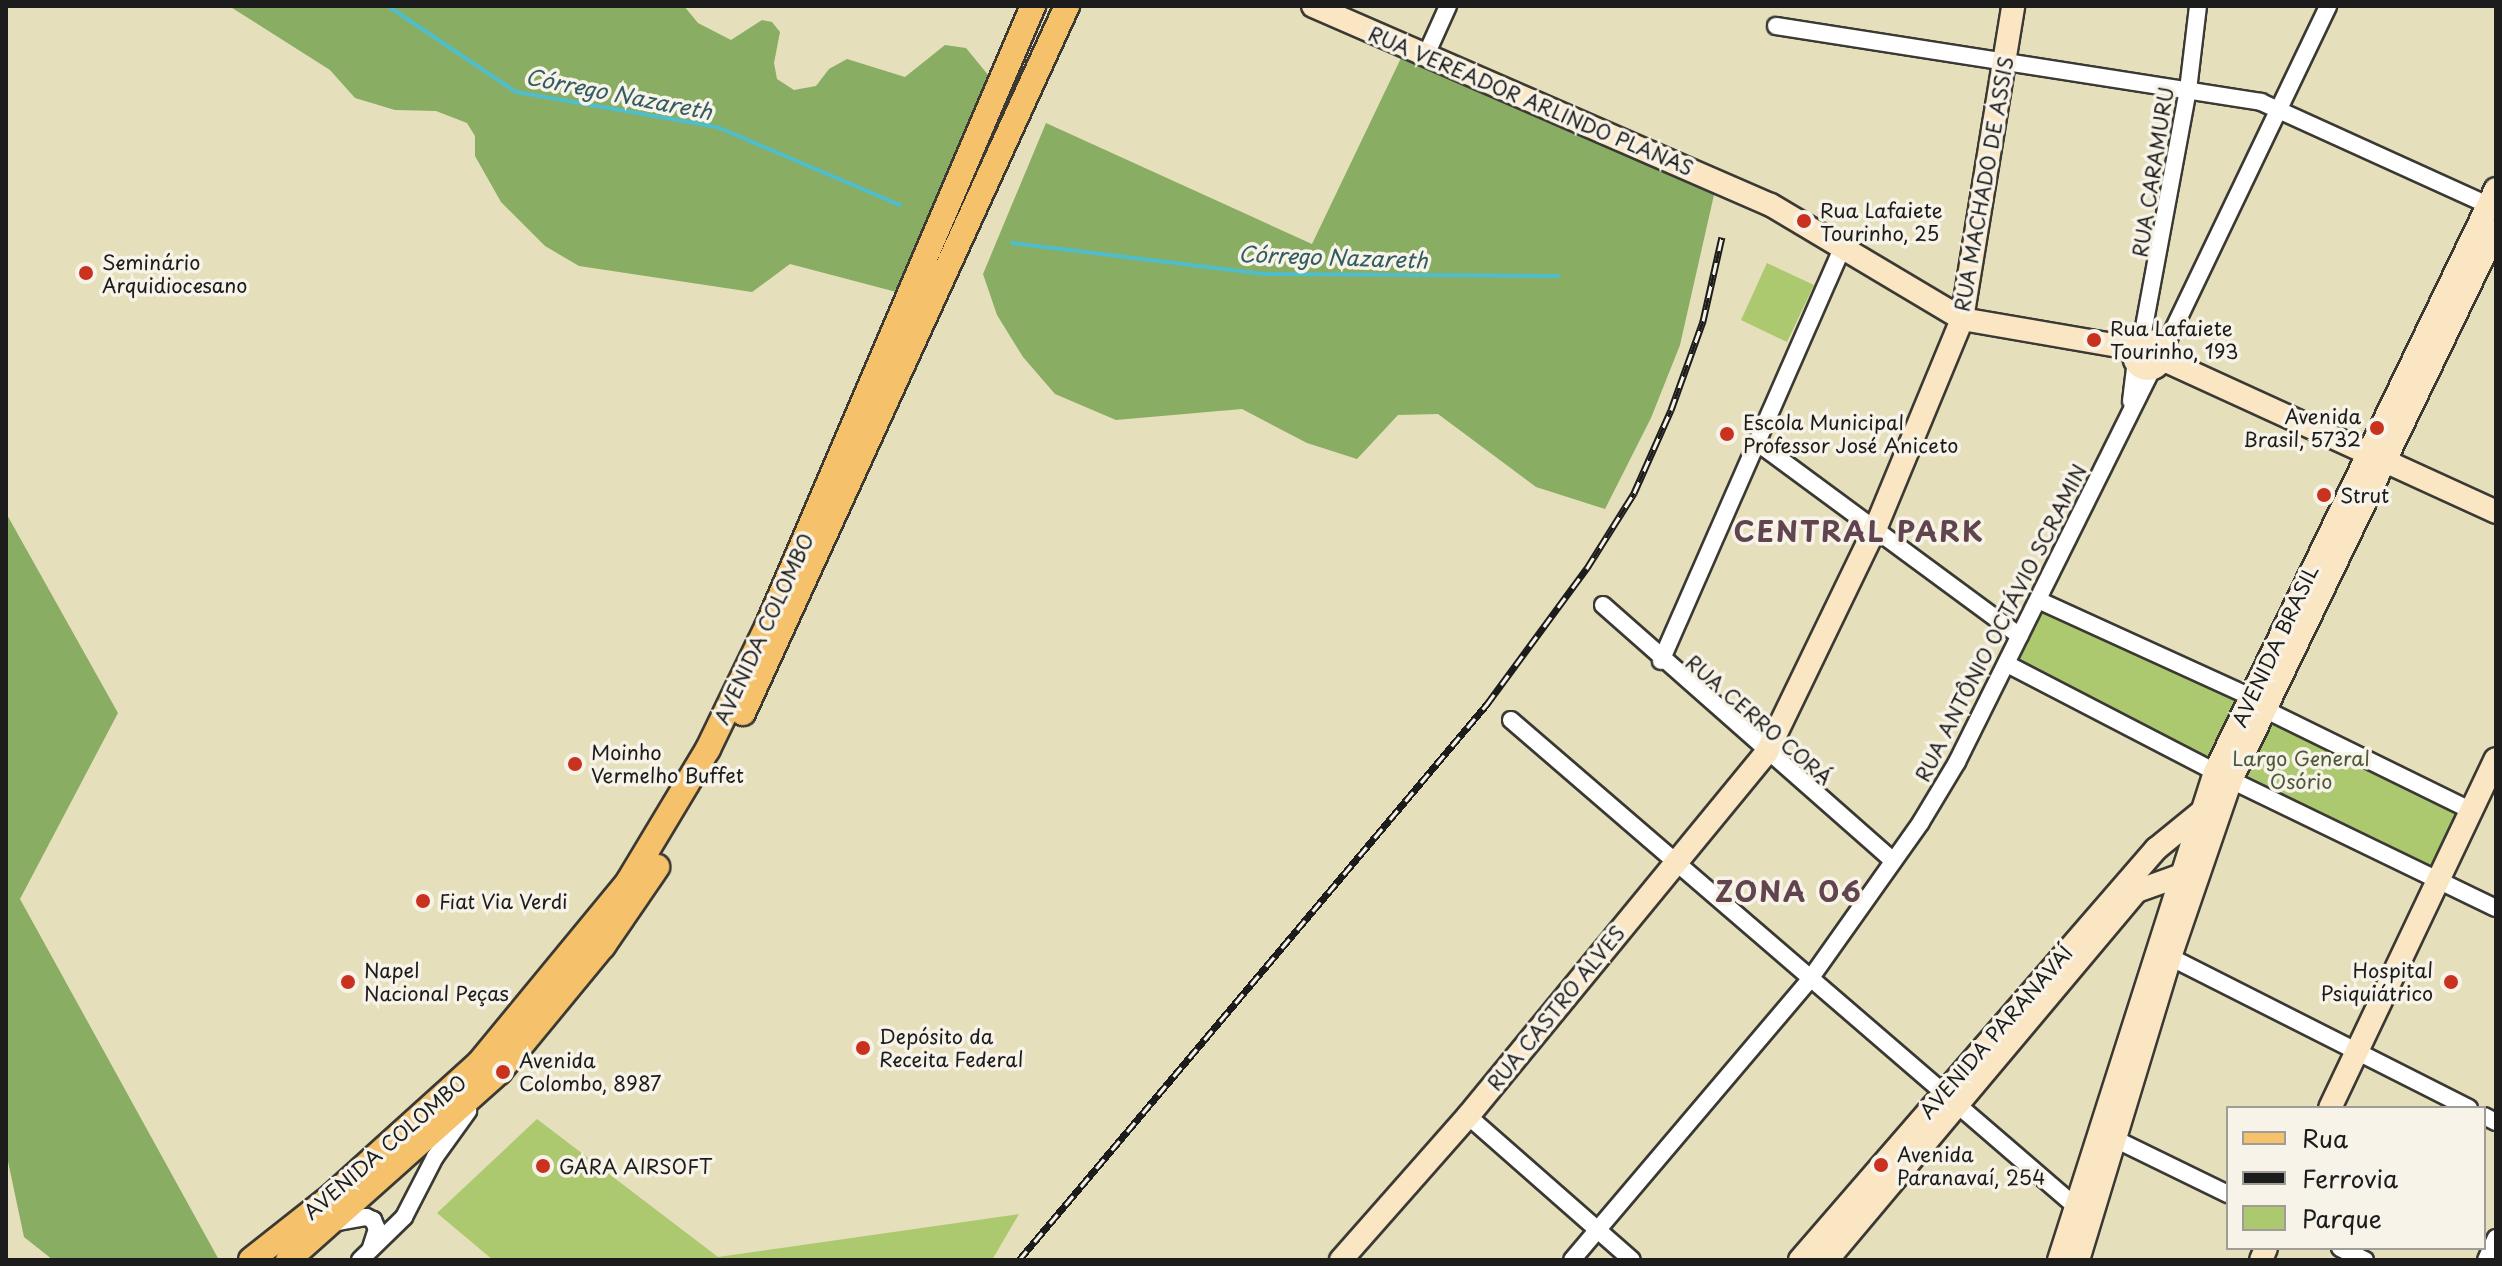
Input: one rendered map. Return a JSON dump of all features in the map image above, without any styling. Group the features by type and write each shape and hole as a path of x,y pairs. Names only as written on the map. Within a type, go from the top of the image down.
{"main road":[{"name":"AVENIDA COLOMBO","path":"251,1260 333,1195 479,1063 628,882 708,749 767,627 1033,6"},
{"name":"AVENIDA COLOMBO","path":"288,1260 499,1072 617,927 718,764 783,633 1067,6"}],"street":[{"name":"RUA VEREADOR ARLINDO PLANAS","path":"1313,6 1749,196 1843,247 1962,319"},
{"path":"1426,55 1448,6"},
{"name":"RUA MACHADO DE ASSIS","path":"1767,752 1876,527 1962,319 2006,65 2013,6"},
{"name":"RUA CARAMURU","path":"2148,356 2198,6"},
{"name":"RUA ANTÔNIO OCTÁVIO SCRAMIN","path":"1572,1260 1810,979 1893,861 1957,762 2130,412 2148,356 2281,110 2328,6"},
{"path":"1776,26 2006,65 2188,90 2281,110 2492,197"},
{"name":"AVENIDA BRASIL","path":"2063,1258 2075,1206 2223,776 2376,454 2492,197"},
{"name":"AVENIDA BRASIL","path":"2376,454 2496,230"},
{"path":"1661,661 1843,247"},
{"path":"1962,319 2148,356 2376,454 2496,512"},
{"path":"1758,443 2020,636"},
{"path":"2038,600 2257,703 2472,811"},
{"name":"RUA CERRO CORÁ","path":"1603,605 1661,661 1893,861"},
{"path":"2007,664 2223,776 2496,908"},
{"path":"1511,720 2075,1206"},
{"name":"RUA CASTRO ALVES","path":"1341,1260 1468,1116 1767,752"},
{"path":"2331,1106 2496,759"},
{"name":"AVENIDA BRASIL","path":"2063,1258 2115,1139 2170,957 2200,813 2223,776"},
{"name":"AVENIDA PARANAVAÍ","path":"1827,1260 1950,1099 2156,849 2200,813"},
{"name":"AVENIDA PARANAVAÍ","path":"1800,1260 2137,891 2190,872"},
{"path":"2170,957 2465,1106"},
{"path":"364,1256 404,1217 435,1157 499,1072"},
{"path":"1468,1116 1632,1260"},
{"path":"2115,1139 2226,1193"},
{"path":"331,1224 366,1217 373,1220 376,1239 364,1256"},
{"path":"2486,1260 2496,1238"},
{"path":"2344,1250 2365,1260"}],"green space":[{"path":"229,6 684,6 698,23 731,40 762,20 772,22 780,32 774,63 777,79 794,90 816,86 829,69 847,59 905,77 945,45 966,48 989,76 984,101 904,294 790,264 752,292 579,266 545,246 501,202 475,156 475,136 467,123 436,111 395,110 355,98 330,70"},
{"path":"1402,56 1716,186 1680,345 1651,418 1605,509 1536,487 1438,414 1398,415 1357,459 1307,443 1242,409 1116,420 1055,394 1023,357 997,315 983,274 1046,123 1312,244"},
{"path":"1767,263 1814,285 1787,342 1741,320"},
{"path":"6,513 118,713 20,899 219,1260 53,1260 24,1237 6,1152"},
{"path":"2038,600 2251,697 2215,772 2007,664"},
{"name":"Largo General Osório","path":"2264,709 2472,811 2440,881 2231,780"},
{"name":"GARA AIRSOFT","path":"537,1119 718,1257 1019,1214 992,1260 493,1260 437,1213"}],"waterway":[{"name":"Córrego Nazareth","path":"388,6 516,92 717,127 900,205"},
{"name":"Córrego Nazareth","path":"1012,243 1266,274 1558,276"}],"railway":[{"path":"1019,1260 1487,704 1587,568 1634,493 1671,410 1703,321 1722,237"}],"place":[{"name":"Rua Lafaiete Tourinho, 25","path":"1804,221"},
{"name":"Seminário Arquidiocesano","path":"86,273"},
{"name":"Rua Lafaiete Tourinho, 193","path":"2094,340"},
{"name":"Avenida Brasil, 5732","path":"2377,428"},
{"name":"Escola Municipal Professor José Aniceto","path":"1727,434"},
{"name":"Strut","path":"2324,495"},
{"name":"Moinho Vermelho Buffet","path":"575,764"},
{"name":"Fiat Via Verdi","path":"423,901"},
{"name":"Napel Nacional Peças","path":"348,982"},
{"name":"Hospital Psiquiátrico","path":"2451,982"},
{"name":"Depósito da Receita Federal","path":"863,1048"},
{"name":"Avenida Colombo, 8987","path":"503,1072"},
{"name":"Avenida Paranavaí, 254","path":"1881,1165"},
{"name":"GARA AIRSOFT","path":"543,1166"}],"district":[{"name":"CENTRAL PARK","path":"1859,531"},
{"name":"ZONA 06","path":"1789,891"}]}
